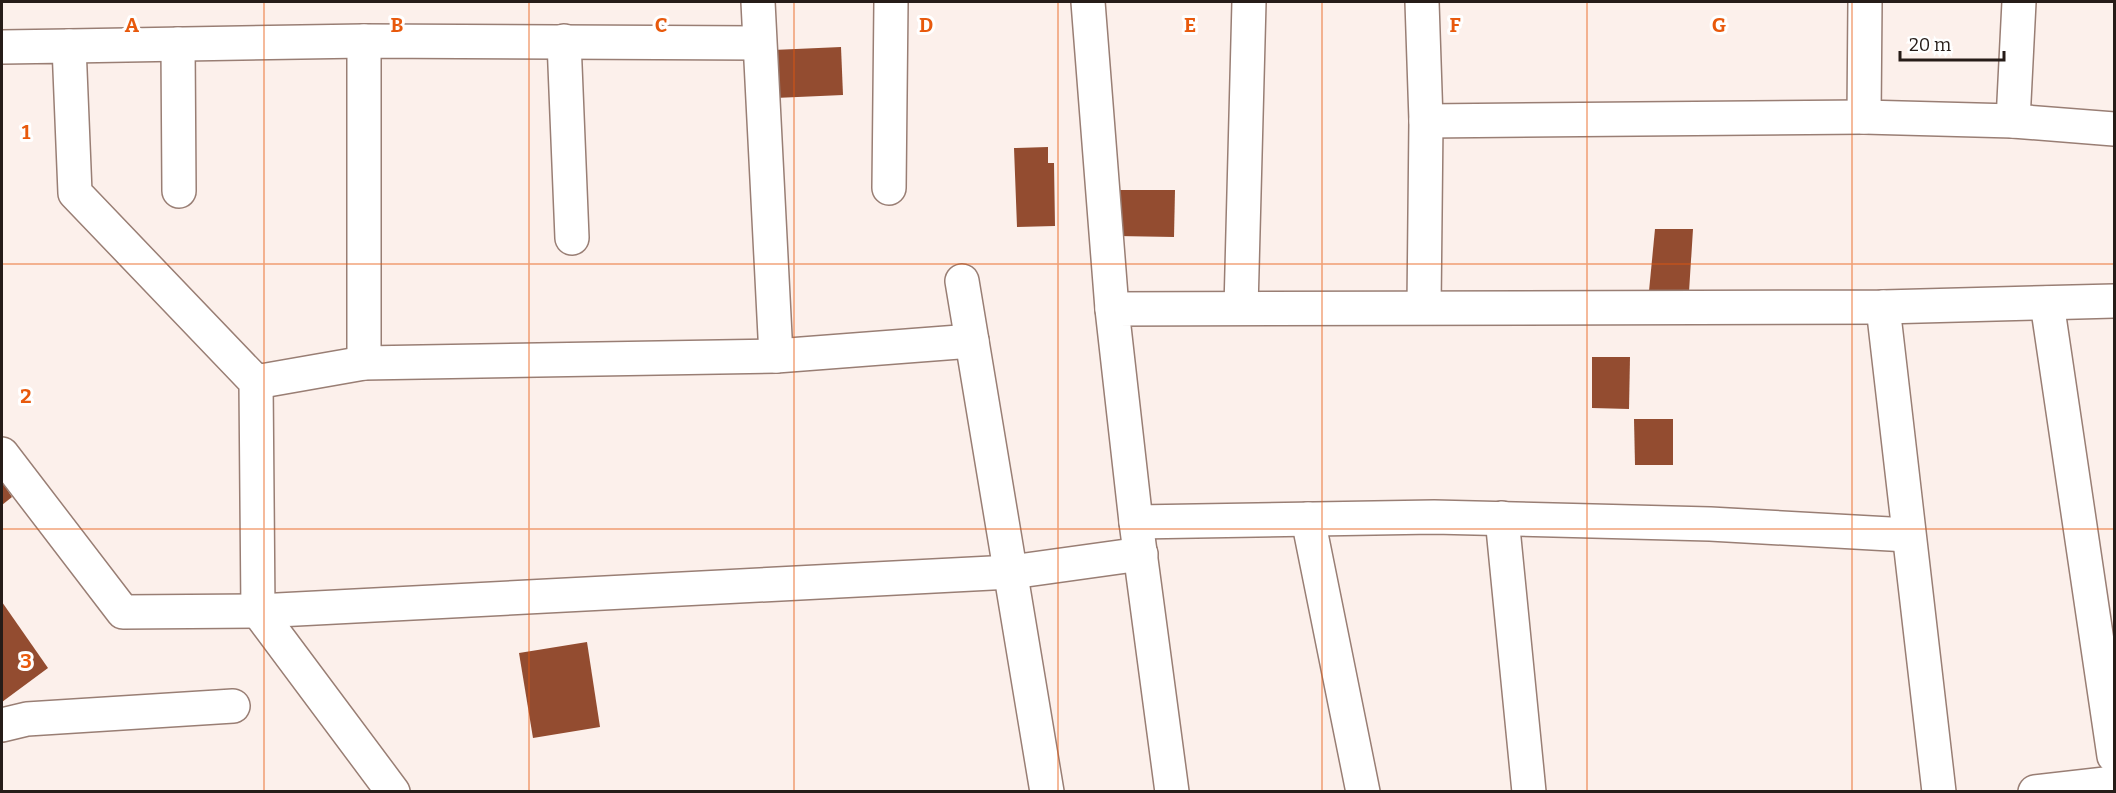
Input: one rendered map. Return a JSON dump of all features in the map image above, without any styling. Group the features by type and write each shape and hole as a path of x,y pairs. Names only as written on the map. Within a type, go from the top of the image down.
{"street":[{"path":"758,2 776,356"},
{"path":"888,188 891,2"},
{"path":"1088,2 1112,309 1136,522 1172,792"},
{"path":"1240,308 1249,2"},
{"path":"1422,2 1426,121 1424,307"},
{"path":"1864,117 1865,2"},
{"path":"2013,121 2019,2"},
{"path":"2,47 364,41 759,43"},
{"path":"364,41 364,363"},
{"path":"564,41 572,238"},
{"path":"178,44 178,191"},
{"path":"69,46 75,193 256,382 258,611 393,792"},
{"path":"1426,121 1864,117 2013,121 2115,129"},
{"path":"962,281 1047,792"},
{"path":"1112,309 1882,308 2115,301"},
{"path":"2047,303 2115,756"},
{"path":"1882,308 1939,792"},
{"path":"256,382 364,363 776,356 972,341"},
{"path":"2,454 123,612 258,611 1011,572 1141,554"},
{"path":"1136,522 1502,518 1710,524 1908,535"},
{"path":"1502,518 1529,792"},
{"path":"1308,519 1363,792"},
{"path":"2,725 27,719 233,706"},
{"path":"2035,792 2115,783"}],"building":[{"path":"841,47 843,95 775,98 773,50"},
{"path":"1048,147 1048,163 1054,163 1055,226 1017,227 1014,148"},
{"path":"1118,190 1175,190 1174,237 1117,236"},
{"path":"1655,229 1693,229 1689,292 1649,291"},
{"path":"1592,357 1630,357 1629,409 1592,408"},
{"path":"1634,419 1673,419 1673,465 1635,465"},
{"path":"2,482 12,497 2,505"},
{"path":"2,602 48,668 2,702"},
{"path":"587,642 600,727 533,738 519,653"}]}
